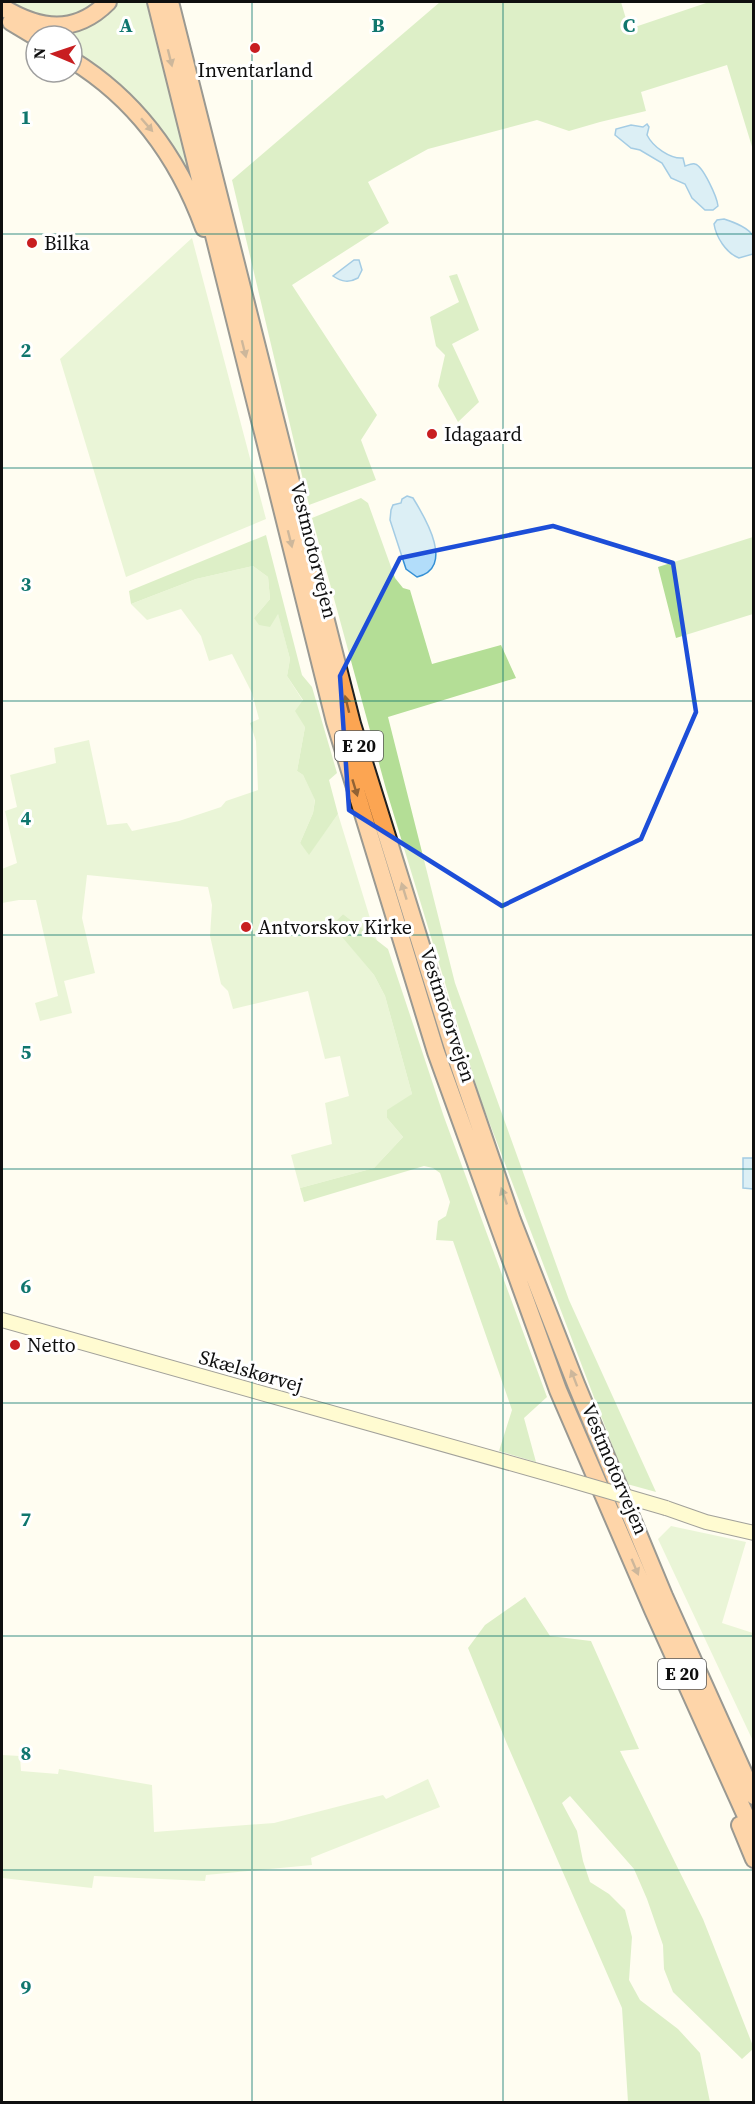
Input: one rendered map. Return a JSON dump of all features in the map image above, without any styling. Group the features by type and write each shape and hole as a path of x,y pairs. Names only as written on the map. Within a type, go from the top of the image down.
{"highway":[{"path":"6,2 33,18 56,24"},
{"path":"66,24 79,22 95,14 108,2"},
{"name":"Vestmotorvejen","path":"156,2 335,722 435,1052 558,1389 753,1834"},
{"name":"Vestmotorvejen","path":"170,2 359,747 454,1050 513,1220 576,1384 652,1568 753,1796"},
{"path":"2,7 32,23 46,24"},
{"path":"2,16 24,30"},
{"path":"84,67 125,102 157,137 174,161 192,197 237,322"},
{"path":"652,1568 675,1606 753,1773"},
{"path":"695,1703 706,1745 753,1859"}],"street":[{"name":"Skælskørvej","path":"2,1320 669,1509 722,1519 750,1532"}],"highlighted area":[{"path":"553,526 673,563 696,712 641,839 502,906 349,810 340,676 400,558"}],"green space":[{"path":"13,2 98,2 77,14 62,18 46,18 35,15"},
{"path":"114,2 146,2 190,176 178,154 159,128 84,64 84,24 46,24"},
{"path":"440,2 621,2 629,29 709,2 753,2 753,150 727,65 641,92 646,111 569,131 537,120 428,149 368,182 389,223 292,285 377,415 361,440 376,480 309,505 232,180"},
{"path":"192,238 266,519 126,577 60,359"},
{"path":"457,274 479,330 452,344 479,402 458,422 438,386 445,355 436,346 430,317 459,302 449,276"},
{"path":"361,498 368,503 395,578 403,588 410,590 432,664 501,645 516,678 388,717 455,983 569,1300 656,1492 627,1484 480,1098 386,789 312,518"},
{"path":"266,535 302,675 312,687 337,773 329,780 338,814 309,855 300,843 313,813 315,800 303,775 297,771 305,727 295,711 303,700 287,676 290,659 278,614 270,627 259,625 254,618 270,599 268,577 253,566 196,579 131,604 129,591"},
{"path":"753,537 753,614 676,638 658,567"},
{"path":"253,566 268,577 270,599 254,618 278,613 290,659 287,676 303,701 305,727 297,771 303,775 315,799 313,813 300,843 309,854 338,814 377,941 343,914 333,925 374,975 385,996 412,1094 387,1118 403,1137 374,1168 300,1188 291,1155 332,1144 325,1103 349,1096 340,1056 325,1059 308,991 233,1009 228,991 221,984 210,936 212,905 208,887 87,875 82,918 95,973 64,981 72,1013 40,1021 35,1003 58,996 36,900 2,903 2,869 17,863 5,811 17,807 10,775 56,763 54,748 89,740 107,825 127,823 132,831 179,821 221,807 226,801 258,790 256,741 250,723 259,719 252,693 232,654 209,661 201,636 181,609 147,620 131,604 196,579"},
{"path":"343,914 388,949 444,1117 547,1397 524,1418 536,1462 499,1451 512,1410 453,1241 436,1240 438,1221 446,1216 450,1202 440,1173 424,1166 304,1202 300,1188 374,1168 403,1137 387,1118 387,1110 412,1094 385,996 374,975 332,925"},
{"path":"671,1526 746,1542 722,1623 753,1633 753,1741 658,1539"},
{"path":"525,1597 550,1636 591,1641 639,1749 620,1751 703,1919 753,2046 753,2049 742,2059 673,1992 664,1969 663,1945 634,1869 570,1796 562,1803 577,1831 590,1882 609,1894 625,1910 632,1937 629,1980 640,2000 678,2029 700,2053 710,2102 628,2102 622,2008 507,1744 468,1648 485,1625"},
{"path":"2,1755 20,1756 21,1771 58,1774 59,1769 152,1785 154,1832 274,1823 383,1795 386,1799 428,1779 440,1807 311,1858 312,1865 206,1875 205,1881 94,1876 92,1888 2,1878"}],"water":[{"path":"647,124 649,127 647,135 658,148 673,157 683,158 685,166 695,164 702,170 718,206 713,210 705,210 692,198 685,184 671,178 662,163 640,150 631,148 615,135 616,129 631,125 643,127"},
{"path":"724,219 741,226 752,234 753,254 739,258 726,248 719,239 714,224 717,220"},
{"path":"354,260 359,260 362,270 358,278 346,281 333,276"},
{"path":"407,496 413,498 430,530 436,554 434,564 428,572 417,577 406,569 390,520 393,505 401,503 402,499"},
{"path":"743,1158 753,1158 753,1189 743,1188"}],"place":[{"name":"Inventarland","path":"255,48"},
{"name":"Bilka","path":"32,243"},
{"name":"Idagaard","path":"432,434"},
{"name":"Antvorskov Kirke","path":"246,927"},
{"name":"Netto","path":"15,1345"}]}
